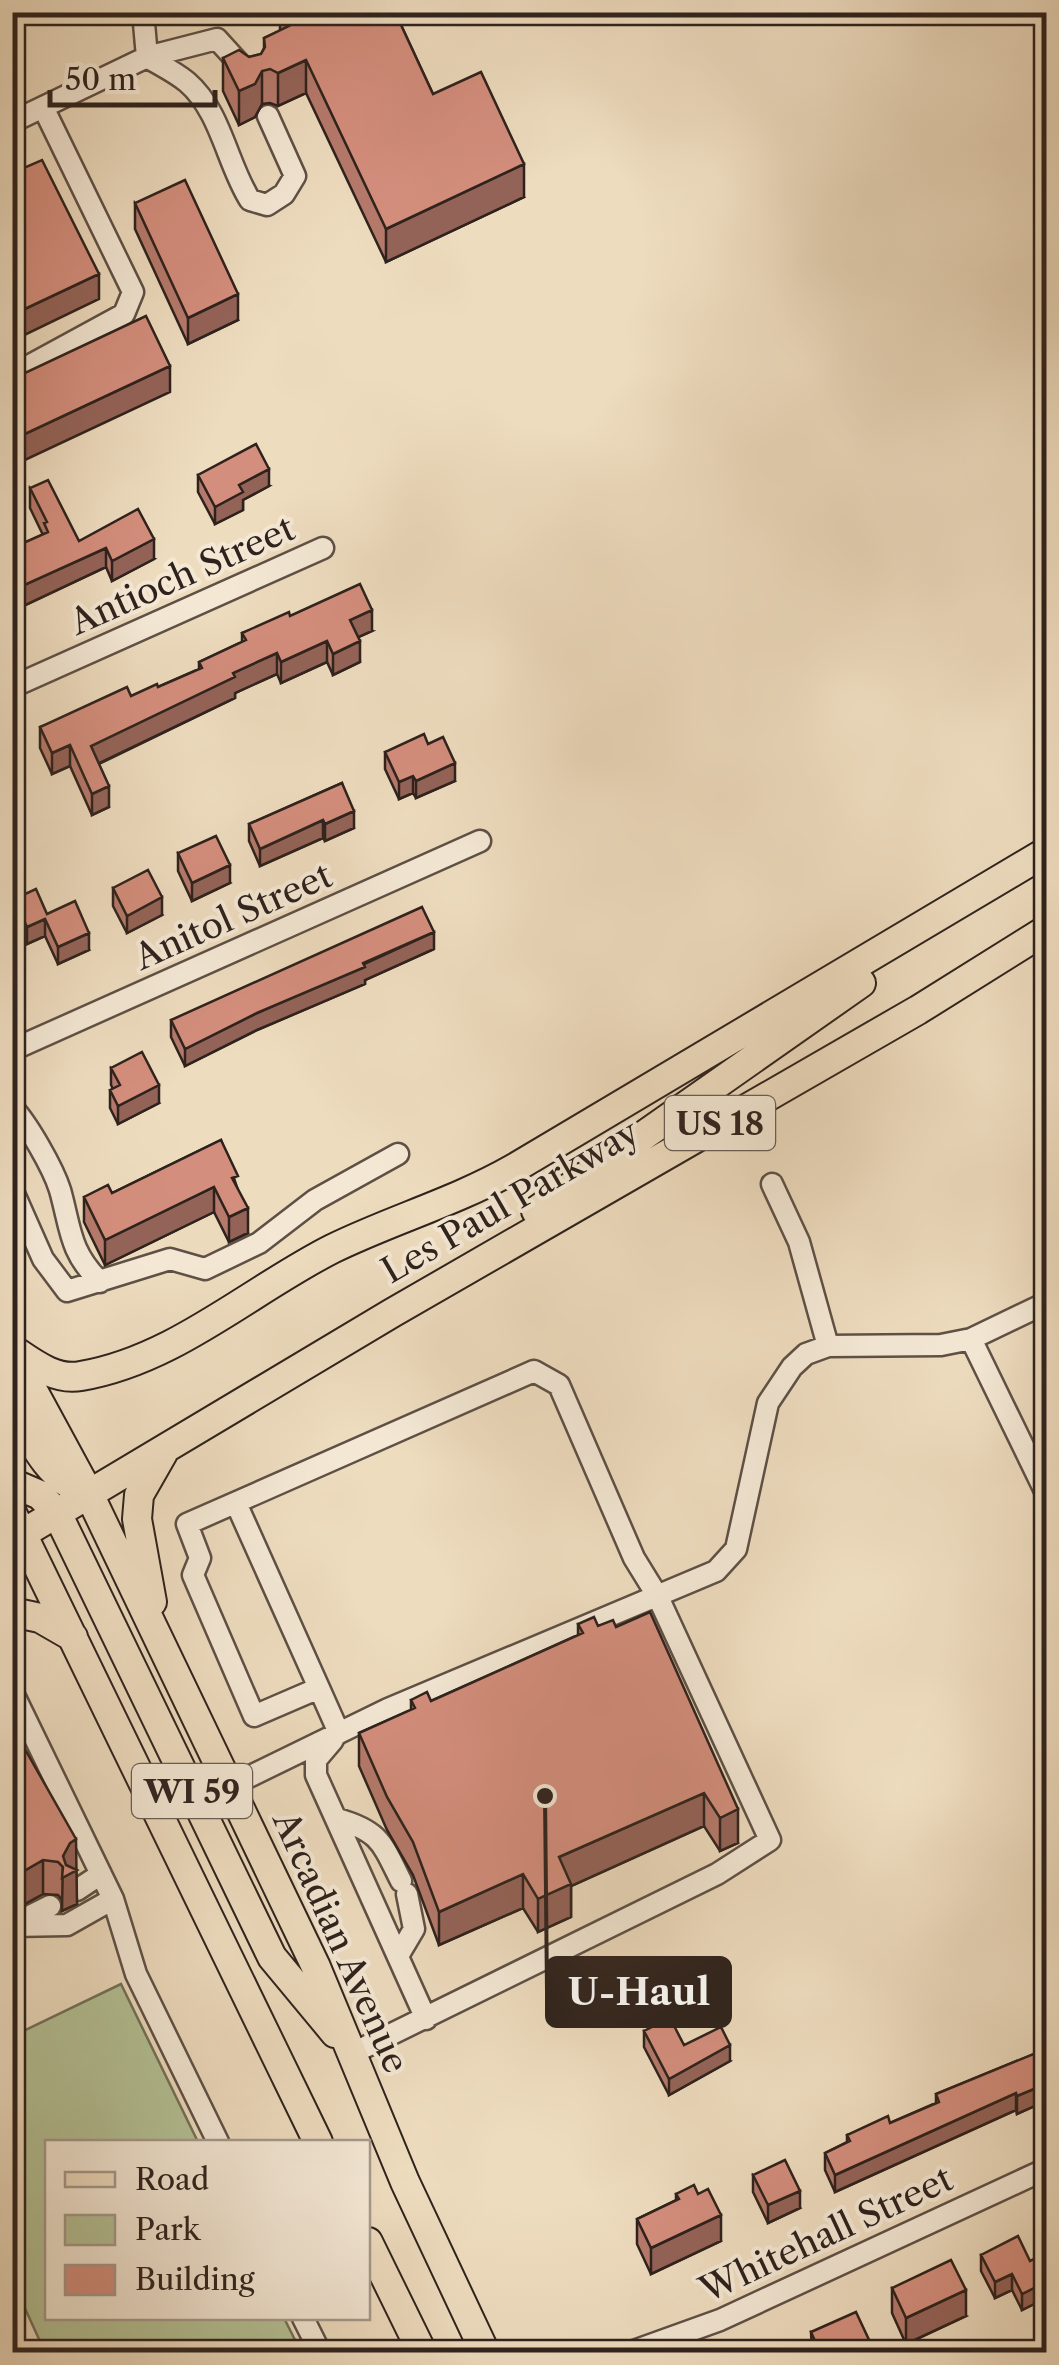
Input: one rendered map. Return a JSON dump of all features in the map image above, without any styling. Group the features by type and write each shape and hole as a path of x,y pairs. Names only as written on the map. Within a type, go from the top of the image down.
{"main road":[{"name":"Les Paul Parkway","path":"12,1350 46,1371 67,1377 132,1362 168,1346 332,1250 482,1187 1046,852"},
{"name":"Les Paul Parkway","path":"16,1529 44,1481 89,1494 392,1312 901,1020 1046,930"},
{"path":"392,1312 874,974 902,938"},
{"path":"12,1350 44,1481"},
{"path":"12,1405 38,1453 44,1481"},
{"path":"159,1638 137,1519 139,1495 165,1450"},
{"name":"WI 59","path":"44,1481 272,1958 352,2054"},
{"name":"Arcadian Avenue","path":"89,1494 316,1968 405,2182 484,2352"},
{"path":"16,1529 72,1638"},
{"path":"12,1612 40,1618 72,1638"},
{"name":"WI 59","path":"72,1638 317,2140"},
{"path":"370,2246 422,2352"}],"street":[{"path":"142,12 146,57"},
{"path":"12,122 146,57 217,38 252,77"},
{"path":"146,57 189,83 213,116 237,179 250,200 267,205 284,194 295,176 268,116"},
{"path":"12,376 124,314 133,292 43,108"},
{"name":"Antioch Street","path":"12,687 322,548"},
{"name":"Anitol Street","path":"12,1050 480,840"},
{"path":"12,1107 59,1187 68,1230 81,1263 100,1282"},
{"path":"12,1189 43,1259 66,1290 170,1259 205,1269 259,1243 315,1200 398,1154"},
{"path":"772,1184 799,1242 828,1346"},
{"path":"230,1786 388,1709 716,1572 736,1550 768,1404 792,1367 806,1354 828,1346 941,1345 971,1338 1046,1304"},
{"path":"971,1338 1046,1493"},
{"path":"319,1688 254,1716 193,1575 200,1558 187,1524 534,1371 559,1385 634,1558 658,1597 770,1840 717,1874 352,2054"},
{"path":"236,1503 340,1733"},
{"path":"12,1690 34,1754 113,1899 136,1974 217,2140"},
{"path":"340,1733 316,1760 316,1774 426,2018"},
{"path":"337,1819 364,1826 382,1843 404,1888 414,1929 401,1962"},
{"path":"78,1890 101,1874"},
{"path":"12,1925 67,1925 113,1899"},
{"path":"12,1925 50,1906"},
{"name":"Whitehall Street","path":"631,2352 720,2320 1046,2169"},
{"path":"304,2320 320,2352"}],"green space":[{"path":"121,1984 197,2140 45,2140 45,2320 285,2320 301,2352 35,2352 43,2348 13,2282 13,2036"}],"building":[{"path":"285,12 395,12 433,94 481,72 524,164 386,229 306,60 278,73 262,71 255,84 239,91 223,58 239,50 249,57 261,54 264,38 291,25"},
{"path":"42,160 99,274 12,315 12,173"},
{"path":"185,180 238,294 188,318 135,203"},
{"path":"146,316 170,366 12,440 12,379"},
{"path":"256,444 269,469 239,485 243,492 215,507 198,475"},
{"path":"48,480 79,541 138,509 154,539 112,561 106,548 13,590 21,605 12,609 12,548 48,532 30,488"},
{"path":"360,584 372,610 350,620 360,641 333,654 327,641 281,662 277,653 91,746 109,786 92,794 70,745 52,753 40,727 127,687 131,696 202,668 199,662 246,640 242,633"},
{"path":"424,734 428,744 443,737 455,763 416,781 413,776 399,782 385,752"},
{"path":"12,756 23,777 12,783"},
{"path":"342,783 354,811 325,824 323,820 260,849 249,824"},
{"path":"216,836 230,865 192,883 178,853"},
{"path":"148,870 162,897 127,916 113,888"},
{"path":"36,889 47,914 75,901 89,933 58,947 45,919 27,927 14,899"},
{"path":"422,907 434,932 185,1049 171,1020"},
{"path":"142,1052 159,1085 118,1106 110,1090 120,1085 111,1068"},
{"path":"221,1140 238,1176 232,1178 248,1208 229,1217 214,1187 105,1240 84,1197 108,1185 112,1193"},
{"path":"650,1612 738,1809 720,1818 704,1793 559,1857 571,1884 538,1899 523,1874 439,1912 413,1842 387,1797 359,1733 415,1708 411,1700 427,1692 431,1701 583,1633 578,1624 594,1617 598,1626 613,1620 616,1627"},
{"path":"22,1744 76,1839 63,1856 66,1865 77,1870 62,1878 63,1867 58,1862 43,1860 12,1878 12,1749"},
{"path":"670,2018 684,2045 721,2027 730,2045 669,2079 644,2031"},
{"path":"1046,2049 1046,2084 1017,2096 1016,2093 835,2175 825,2153 850,2141 847,2135 888,2116 890,2123 939,2102 936,2094"},
{"path":"785,2160 800,2191 768,2205 753,2175"},
{"path":"694,2185 698,2194 708,2189 721,2215 651,2248 637,2219 679,2199 676,2194"},
{"path":"1018,2236 1030,2261 1046,2253 1046,2282 1022,2294 1012,2274 995,2282 981,2255"},
{"path":"951,2260 966,2290 906,2318 892,2288"},
{"path":"856,2312 870,2342 848,2352 820,2352 811,2332"},
{"path":"777,2341 782,2352 752,2352"}],"place":[{"name":"U-Haul","path":"545,1796"}]}
